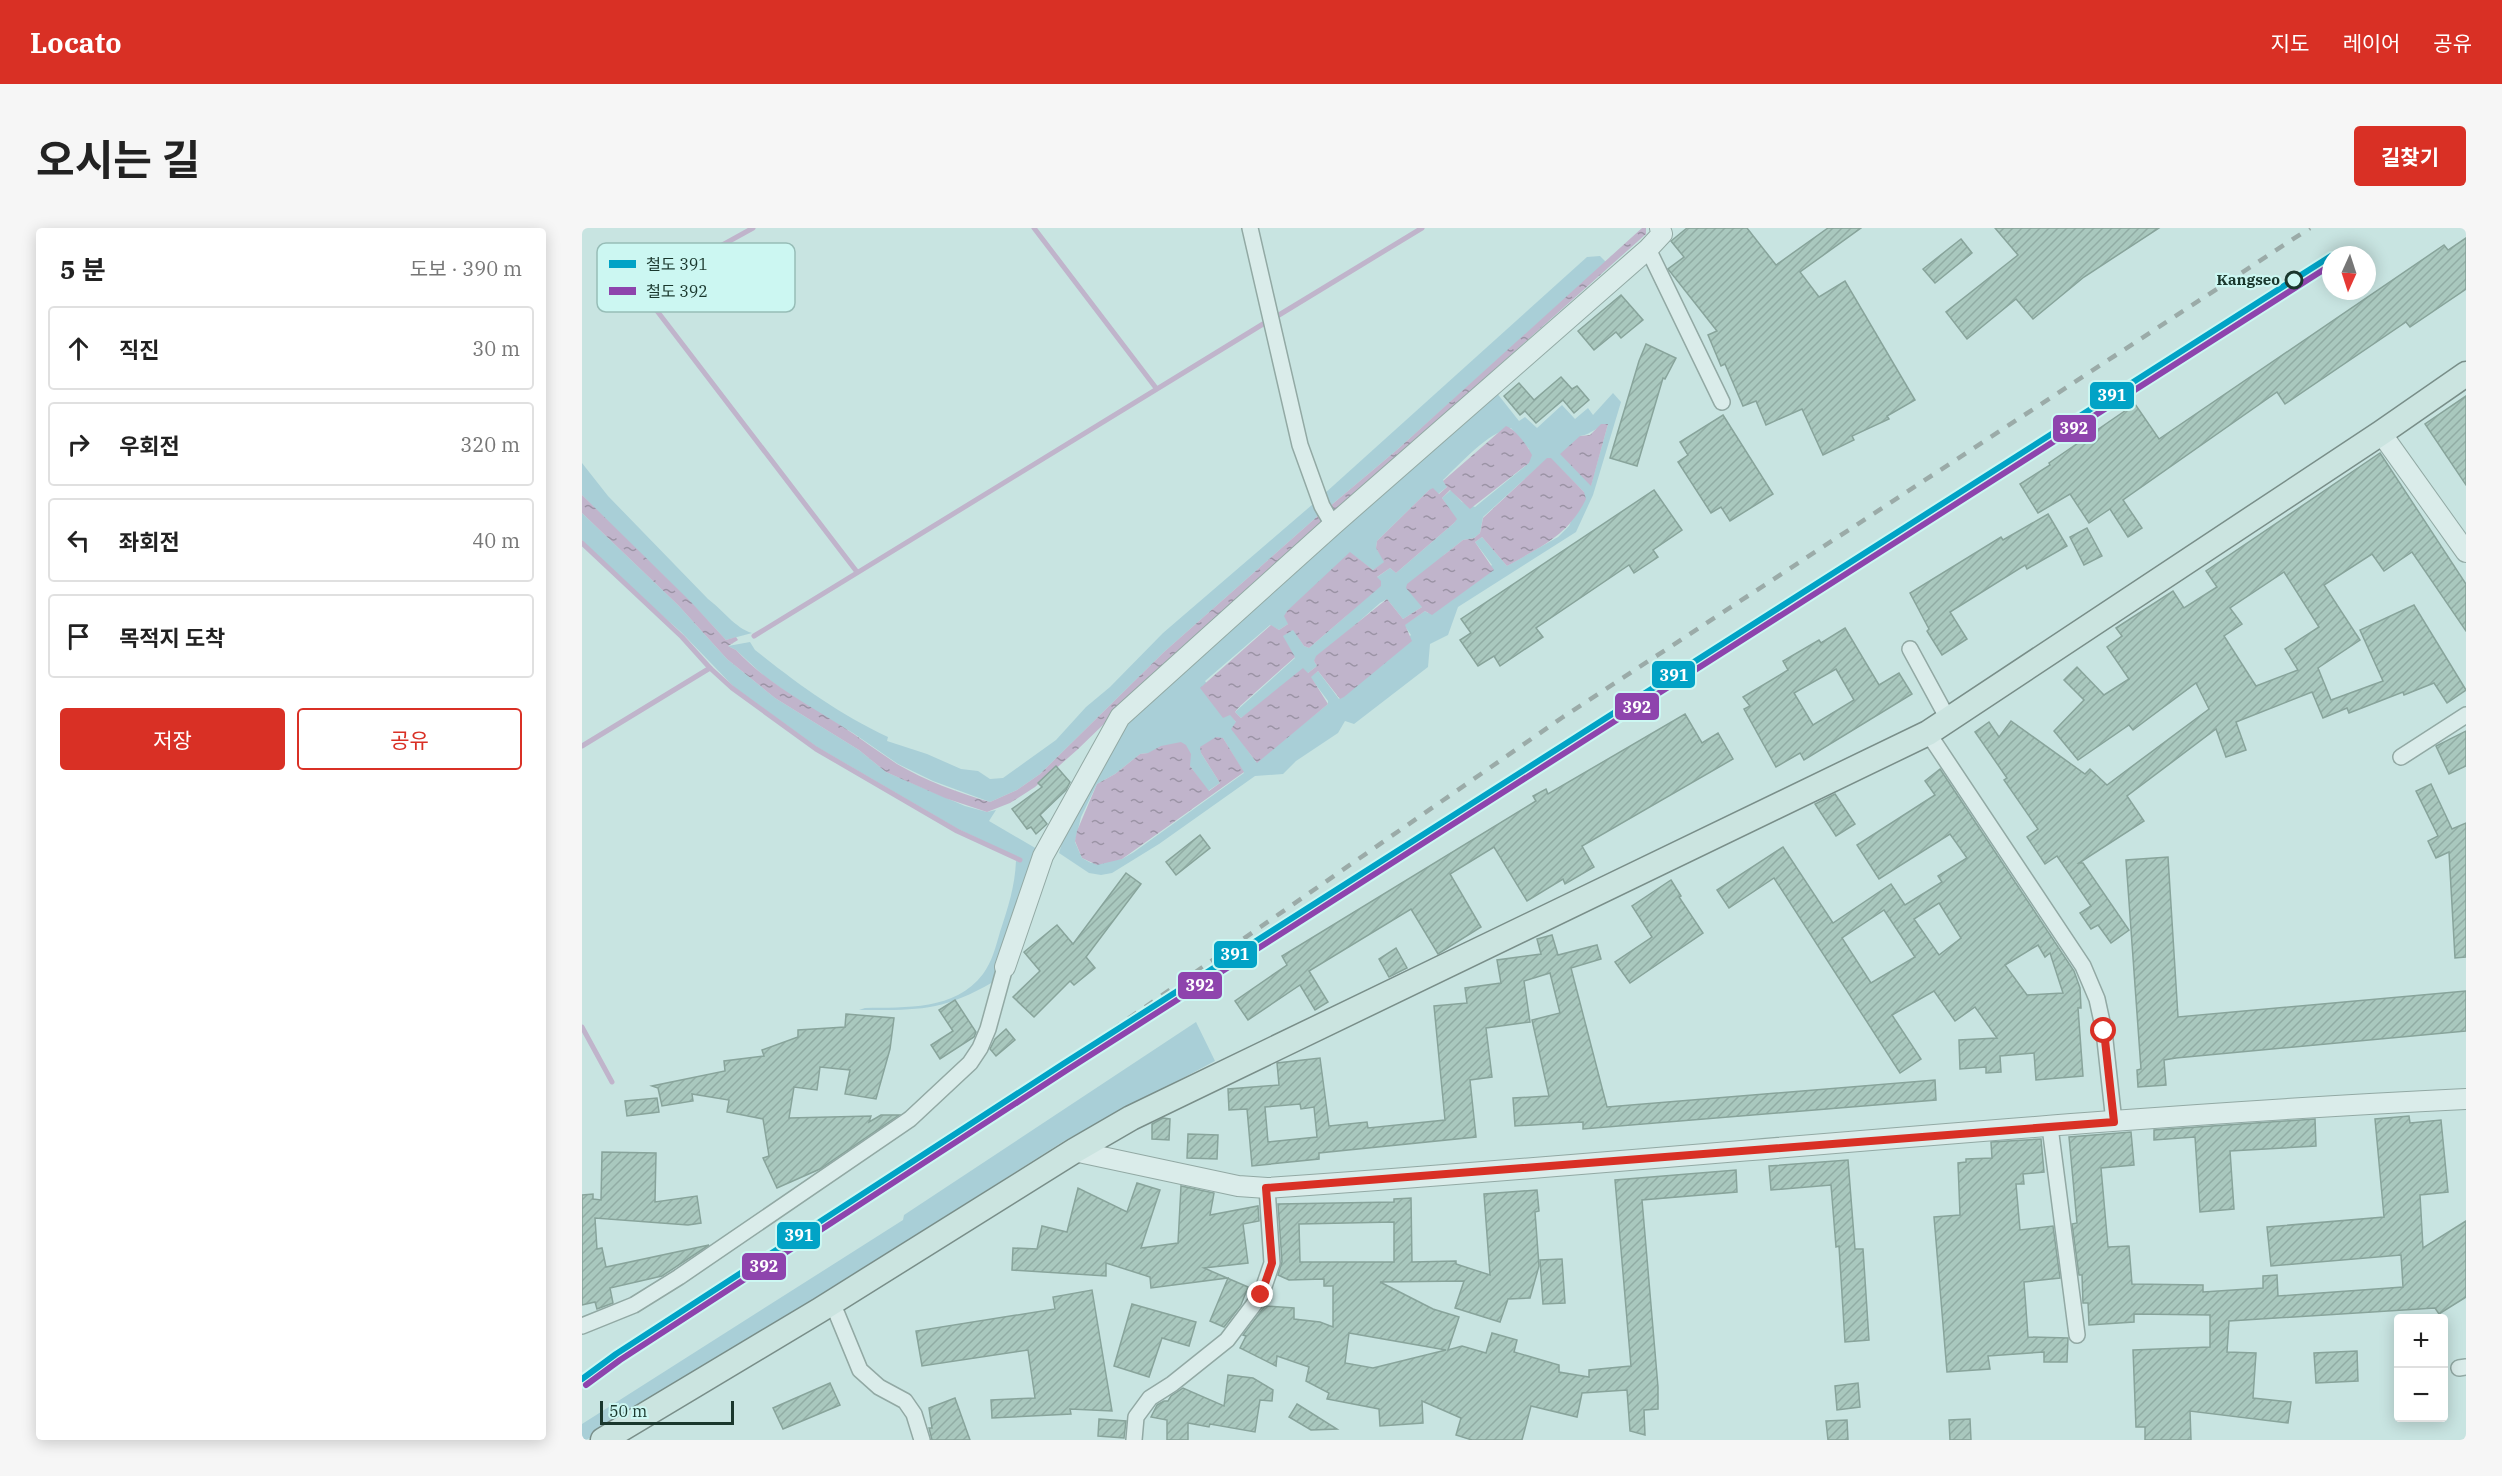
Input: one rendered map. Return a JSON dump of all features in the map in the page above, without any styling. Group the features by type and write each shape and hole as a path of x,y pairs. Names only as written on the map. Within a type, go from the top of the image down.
{"main road":[{"path":"603,1440 1131,1118 1928,733 2466,374"}],"street":[{"path":"1250,228 1300,445 1322,506 1333,525"},
{"path":"582,1326 634,1305 670,1282 910,1119 970,1063 980,1048 988,1029 1005,967 1043,856 1120,717 1333,525 1648,249 1664,230"},
{"path":"1648,249 1722,402"},
{"path":"2380,433 2466,552"},
{"path":"1910,649 1948,719"},
{"path":"2401,757 2466,715"},
{"path":"1928,733 2083,966 2097,999 2104,1031 2114,1122"},
{"path":"1074,1151 1238,1186 1266,1188 2351,1104 2466,1099"},
{"path":"2050,1127 2077,1335"},
{"path":"1134,1440 1136,1417 1150,1398 1172,1384 1227,1340 1261,1295 1272,1263 1266,1188"},
{"path":"832,1302 860,1370 879,1387 905,1401 914,1414 922,1440"}],"shaded area":[{"path":"1600,256 1606,262 1398,449 1329,507 1324,494 1587,257"},
{"path":"1496,392 1519,421 1525,417 1537,428 1562,405 1575,419 1588,408 1593,415 1613,393 1621,402 1593,495 1576,532 1458,607 1448,635 1430,644 1428,667 1354,724 1345,721 1338,733 1296,761 1283,774 1255,776 1159,844 1112,873 1101,875 1089,873 1059,853 1062,843 1126,724","holes":["1608,424 1591,485 1591,486 1580,436","1511,428 1529,449 1529,463 1475,507 1462,502 1451,490 1442,498 1456,519 1454,523 1396,573 1390,568 1376,578 1346,616 1309,648 1304,646 1293,629 1282,636 1295,658 1235,712 1241,718 1308,673 1317,666 1314,661 1387,599 1403,619 1422,607 1444,555 1463,540 1474,538 1480,533 1483,517 1539,466 1551,459 1584,492 1569,526 1558,537 1507,566 1482,537 1475,542 1492,565 1428,613 1425,611 1404,625 1411,635 1339,699 1318,671 1310,677 1328,704 1256,762 1243,744 1236,722 1205,681 1270,625 1279,630 1288,624 1350,553 1373,570 1385,562 1376,548 1377,541 1429,490 1438,494 1447,487 1443,480 1484,442","1223,738 1244,773 1122,859 1091,863 1082,858 1075,842 1081,817 1097,784 1115,774 1140,754 1148,753 1190,766 1208,791 1220,783 1201,753"]},
{"path":"582,463 608,496 708,599 735,623 752,633 726,640 582,495"},
{"path":"1313,504 1320,514 1164,652 1040,774 1017,790 990,802 933,781 898,764 853,733 800,702 728,646 750,642 755,650 803,687 852,718 888,737 887,741 927,754 961,769 978,771 990,779 1003,778 1056,740 1086,707 1110,687 1163,633"},
{"path":"582,513 678,605 727,659 775,698 859,750 886,772 965,806 987,812 996,810 989,821 1037,849 993,982 975,992 943,1004 913,1009 859,1010 913,1007 944,1001 972,986 983,974 991,959 1011,897 1016,861 1021,862 1022,859 958,829 817,747 734,687 681,632 617,576 582,540"},
{"path":"1196,1022 1215,1061 1064,1141 695,1376 586,1440 582,1440 582,1424 903,1220 904,1215"}],"water":[{"path":"1642,228 1646,228 1646,234 1334,513 1329,507 1398,449"},
{"path":"1601,424 1608,424 1591,486 1560,454 1580,436 1590,435"},
{"path":"1506,426 1517,434 1532,455 1529,463 1470,509 1450,490 1442,498 1457,519 1454,523 1396,573 1390,568 1377,577 1381,581 1381,586 1309,648 1304,646 1293,630 1283,636 1295,657 1235,712 1241,718 1303,668 1308,673 1317,666 1314,661 1316,656 1387,599 1403,619 1422,607 1406,588 1407,584 1463,540 1474,538 1480,533 1483,518 1547,458 1551,458 1584,492 1586,499 1579,512 1552,539 1507,566 1482,537 1475,542 1494,570 1432,615 1425,611 1405,625 1412,641 1344,697 1340,699 1318,671 1311,677 1328,704 1257,763 1231,729 1236,722 1230,715 1223,718 1200,688 1271,625 1279,630 1288,624 1284,616 1287,611 1350,552 1373,570 1384,562 1376,548 1377,541 1429,490 1433,488 1439,494 1447,487 1443,481"},
{"path":"582,495 691,602 726,640 736,637 738,640 728,646 736,650 772,682 907,770 942,786 990,802 1017,790 1040,774 1164,652 1320,514 1324,522 1164,666 1035,787 1010,803 987,812 945,798 886,772 859,750 775,698 727,659 678,605 582,513"},
{"path":"1216,737 1223,738 1244,772 1122,859 1097,865 1082,858 1075,841 1077,831 1097,784 1115,774 1140,754 1181,742 1186,745 1191,754 1190,766 1209,791 1220,783 1201,753 1200,747"}],"building":[{"path":"1687,228 1747,228 1776,265 1828,228 1861,228 1800,272 1819,297 1845,281 1915,400 1887,416 1889,419 1852,436 1854,440 1823,455 1802,409 1766,425 1756,401 1743,406 1725,364 1721,366 1708,335 1717,331 1668,269 1684,257 1671,241"},
{"path":"1995,228 2159,228 2084,277 2033,319 2016,299 1967,339 1946,312 2018,255"},
{"path":"2466,238 2466,289 2410,327 2406,322 2285,404 2277,392 2123,500 2142,528 2128,537 2110,509 2089,523 2070,494 2038,513 2020,484 2135,404 2159,439 2363,300 2376,300 2376,291 2444,245 2448,250"},
{"path":"1961,239 1972,253 1935,283 1923,269"},
{"path":"1621,295 1643,320 1621,338 1616,332 1594,350 1578,331"},
{"path":"1646,344 1676,358 1665,379 1663,378 1637,466 1610,458"},
{"path":"1561,377 1572,389 1577,386 1589,400 1574,413 1563,400 1536,423 1525,411 1520,415 1504,396 1519,383 1534,400"},
{"path":"2466,396 2466,485 2425,424"},
{"path":"1723,415 1773,494 1730,521 1721,507 1711,513 1678,462 1688,455 1680,442"},
{"path":"2380,453 2466,584 2466,631 2412,552 2384,571 2372,554 2324,585 2360,640 2318,668 2331,700 2383,681 2360,630 2414,605 2466,690 2447,703 2434,683 2404,695 2403,692 2349,713 2347,708 2323,718 2312,692 2236,722 2246,750 2226,757 2216,729 2127,796 2144,821 2079,863 2083,863 2129,930 2111,943 2098,925 2091,929 2080,913 2091,906 2057,856 2045,864 2027,837 2038,829 2004,780 2007,778 1975,732 1989,722 1999,737 2011,721 2085,774 2090,769 2107,785 2209,709 2196,683 2133,730 2129,725 2078,760 2054,731 2084,700 2064,680 2077,667 2104,695 2129,679 2107,647 2122,636 2116,628 2173,591 2184,608 2217,587 2206,571","holes":["2284,572 2319,627 2285,649 2298,670 2256,686 2224,636 2242,624 2230,608"]},
{"path":"1654,490 1682,530 1653,550 1658,557 1634,573 1629,565 1536,628 1543,637 1500,666 1494,656 1478,666 1460,640 1471,633 1461,619"},
{"path":"2048,514 2067,546 2027,569 2025,565 1950,612 1967,639 1942,655 1927,631 1929,629 1910,593 2001,537 2003,540"},
{"path":"2087,528 2102,556 2084,565 2070,537"},
{"path":"1845,628 1879,685 1899,673 1912,694 1804,760 1800,753 1776,767 1744,709 1750,706 1743,697 1788,670 1783,661 1819,640 1821,643","holes":["1836,669 1854,700 1813,725 1794,693"]},
{"path":"1685,714 1702,743 1718,733 1733,759 1582,846 1594,867 1565,884 1563,879 1527,901 1494,847 1450,874 1481,927 1438,954 1411,909 1309,971 1328,1002 1315,1010 1300,985 1248,1020 1235,1001 1287,965 1282,956 1536,801 1533,796 1546,789 1548,794"},
{"path":"2466,731 2466,766 2449,774 2436,746"},
{"path":"1056,766 1070,782 1066,790 1040,815 1047,824 1036,834 1031,827 1027,829 1012,809 1042,787 1038,783"},
{"path":"1940,769 2074,971 2080,988 2081,1008 2078,1008 2083,1076 2036,1080 2034,1053 2000,1056 2001,1072 1986,1073 1986,1067 1960,1069 1959,1040 1997,1038 1975,1007 1955,1021 1934,991 1892,1015 1921,1059 1900,1073 1774,878 1729,908 1717,890 1783,847 1833,923 1891,884 1905,905 1942,882 1938,876 1967,858 1950,834 1879,879 1857,845 1935,795 1925,781","holes":["1939,903 1961,938 1939,955 1914,919","1884,910 1915,957 1871,983 1842,938","2038,945 2045,957 2050,953 2063,993 2027,995 2005,965"]},
{"path":"2431,784 2452,829 2466,823 2466,957 2455,958 2449,852 2436,858 2428,841 2438,836 2416,791"},
{"path":"1835,794 1855,824 1836,836 1815,804"},
{"path":"1200,835 1210,848 1176,875 1166,862"},
{"path":"2168,857 2178,1017 2466,991 2466,1031 2164,1060 2166,1085 2138,1087 2137,1070 2141,1069 2126,860"},
{"path":"1126,873 1141,884 1086,957 1095,968 1074,985 1070,981 1034,1017 1013,997 1040,971 1024,952 1057,925 1073,944"},
{"path":"1671,880 1681,896 1679,897 1703,933 1630,983 1615,962 1652,937 1632,906"},
{"path":"1552,935 1558,955 1597,945 1601,959 1571,968 1607,1107 1935,1080 1936,1100 1583,1129 1583,1122 1515,1126 1513,1098 1549,1096 1532,1020 1560,1013 1550,973 1524,981 1530,1022 1486,1028 1492,1077 1470,1080 1476,1137 1319,1153 1319,1159 1252,1166 1247,1109 1229,1110 1228,1089 1279,1085 1277,1063 1320,1058 1329,1126 1367,1122 1368,1128 1445,1120 1434,1006 1467,1003 1465,988 1501,983 1497,960 1541,954 1537,939","holes":["1300,1104 1301,1109 1314,1107 1317,1137 1268,1142 1265,1107"]},
{"path":"1396,948 1407,968 1389,977 1379,959"},
{"path":"955,1000 976,1032 974,1037 940,1059 931,1045 953,1031 939,1010"},
{"path":"846,1014 894,1018 890,1049 876,1099 845,1094 850,1070 820,1067 817,1090 794,1087 789,1118 871,1116 869,1122 881,1115 899,1115 820,1169 777,1188 763,1158 769,1156 763,1119 727,1112 729,1100 692,1094 693,1101 662,1106 658,1088 652,1086 725,1071 724,1061 764,1056 762,1050 798,1037 798,1030 845,1027"},
{"path":"1006,1029 1015,1040 996,1056 990,1049 995,1039"},
{"path":"657,1098 659,1112 627,1116 625,1101"},
{"path":"2409,1116 2410,1123 2441,1120 2448,1192 2420,1195 2423,1248 2466,1221 2466,1297 2439,1314 2435,1308 2229,1321 2227,1352 2256,1353 2253,1398 2291,1402 2288,1423 2190,1411 2191,1440 2145,1440 2145,1427 2136,1427 2133,1350 2210,1347 2210,1315 2134,1314 2134,1322 2089,1325 2088,1303 2083,1303 2082,1275 2079,1275 2072,1224 2077,1223 2069,1137 2131,1132 2134,1165 2101,1168 2108,1247 2129,1246 2132,1284 2203,1285 2203,1292 2263,1288 2263,1276 2277,1275 2278,1296 2403,1287 2401,1255 2271,1266 2267,1227 2384,1217 2375,1119"},
{"path":"1163,1118 1170,1119 1169,1140 1152,1139 1152,1124"},
{"path":"2315,1119 2316,1146 2230,1151 2234,1209 2200,1212 2195,1137 2154,1140 2154,1130"},
{"path":"1188,1134 1218,1135 1217,1159 1187,1158"},
{"path":"2041,1139 2044,1172 2023,1174 2024,1184 2016,1184 2020,1230 2053,1226 2060,1278 2024,1282 2028,1337 2068,1338 2067,1362 2044,1362 2044,1352 1988,1356 1990,1369 1947,1372 1934,1217 1960,1215 1958,1163 1966,1162 1966,1159 1992,1158 1991,1142"},
{"path":"602,1152 656,1153 655,1202 697,1196 701,1223 688,1225 595,1218 597,1249 602,1248 606,1267 709,1245 662,1276 610,1288 613,1303 597,1309 595,1302 582,1305 582,1195 593,1194 593,1199 601,1200"},
{"path":"1848,1160 1855,1249 1863,1249 1869,1340 1845,1342 1839,1246 1836,1247 1831,1185 1771,1190 1769,1166"},
{"path":"1736,1170 1737,1192 1642,1200 1658,1387 1658,1409 1644,1410 1645,1435 1630,1431 1627,1390 1582,1393 1577,1417 1531,1406 1522,1440 1472,1440 1456,1435 1461,1418 1422,1401 1423,1423 1380,1426 1379,1409 1327,1399 1329,1393 1306,1381 1309,1367 1277,1356 1276,1366 1240,1348 1246,1336 1243,1335 1265,1306 1294,1308 1294,1319 1320,1322 1333,1327 1333,1286 1324,1286 1324,1279 1289,1280 1278,1275 1282,1262 1278,1204 1394,1202 1394,1199 1411,1198 1412,1262 1456,1261 1456,1264 1490,1275 1484,1194 1537,1190 1539,1211 1535,1212 1539,1266 1530,1298 1508,1299 1500,1322 1455,1308 1464,1281 1380,1282 1433,1309 1459,1317 1448,1350 1462,1346 1486,1353 1492,1333 1517,1340 1514,1352 1559,1365 1559,1372 1589,1377 1589,1370 1631,1366 1615,1180","holes":["1394,1222 1394,1262 1300,1262 1299,1224","1349,1333 1446,1350 1373,1368 1345,1363"]},
{"path":"1137,1183 1160,1190 1141,1248 1178,1243 1181,1186 1214,1193 1210,1215 1258,1206 1259,1221 1243,1224 1248,1263 1204,1268 1227,1278 1151,1288 1150,1277 1106,1263 1106,1276 1012,1270 1013,1248 1037,1249 1042,1226 1067,1232 1078,1188 1127,1212"},
{"path":"1562,1259 1565,1303 1543,1304 1540,1260"},
{"path":"1228,1278 1248,1287 1241,1305 1224,1327 1210,1321"},
{"path":"1092,1290 1112,1411 1070,1409 1071,1414 992,1418 991,1400 1035,1398 1028,1350 922,1366 916,1331 1055,1309 1053,1297"},
{"path":"1132,1304 1196,1322 1189,1346 1162,1338 1149,1377 1114,1366"},
{"path":"2357,1351 2358,1381 2316,1383 2314,1353"},
{"path":"1228,1375 1253,1378 1273,1390 1272,1401 1260,1400 1255,1432 1210,1424 1209,1427 1188,1423 1188,1440 1167,1440 1167,1420 1151,1417 1157,1405 1168,1401 1171,1396 1183,1388 1224,1406"},
{"path":"830,1383 840,1405 783,1429 773,1408"},
{"path":"1858,1383 1860,1407 1837,1410 1835,1386"},
{"path":"955,1398 970,1440 932,1440 929,1428 932,1428 929,1408"},
{"path":"1297,1404 1337,1429 1311,1430 1289,1417"},
{"path":"1099,1419 1126,1421 1124,1438 1098,1436"},
{"path":"1970,1419 1971,1440 1950,1440 1949,1420"},
{"path":"1847,1420 1848,1440 1828,1440 1826,1421"}],"waterway":[{"path":"726,243 753,228"},
{"path":"1034,228 1156,388"},
{"path":"1279,315 1422,228"},
{"path":"658,312 857,572"},
{"path":"754,636 1263,324"},
{"path":"582,543 682,637 710,668"},
{"path":"582,746 710,668 732,688 816,749 957,831 1020,860"},
{"path":"582,1027 612,1082"}],"railway":[{"path":"1063,1064 1563,717 2310,228"}],"rail line":[{"name":"391","path":"582,1379 616,1354 1063,1064 2322,262"},
{"name":"392","path":"586,1385 620,1360 1067,1070 2322,271"}],"place":[{"name":"Kangseo","path":"2294,280"}],"route":[{"path":"1261,1295 1272,1263 1266,1188 2114,1122 2104,1031"}]}
